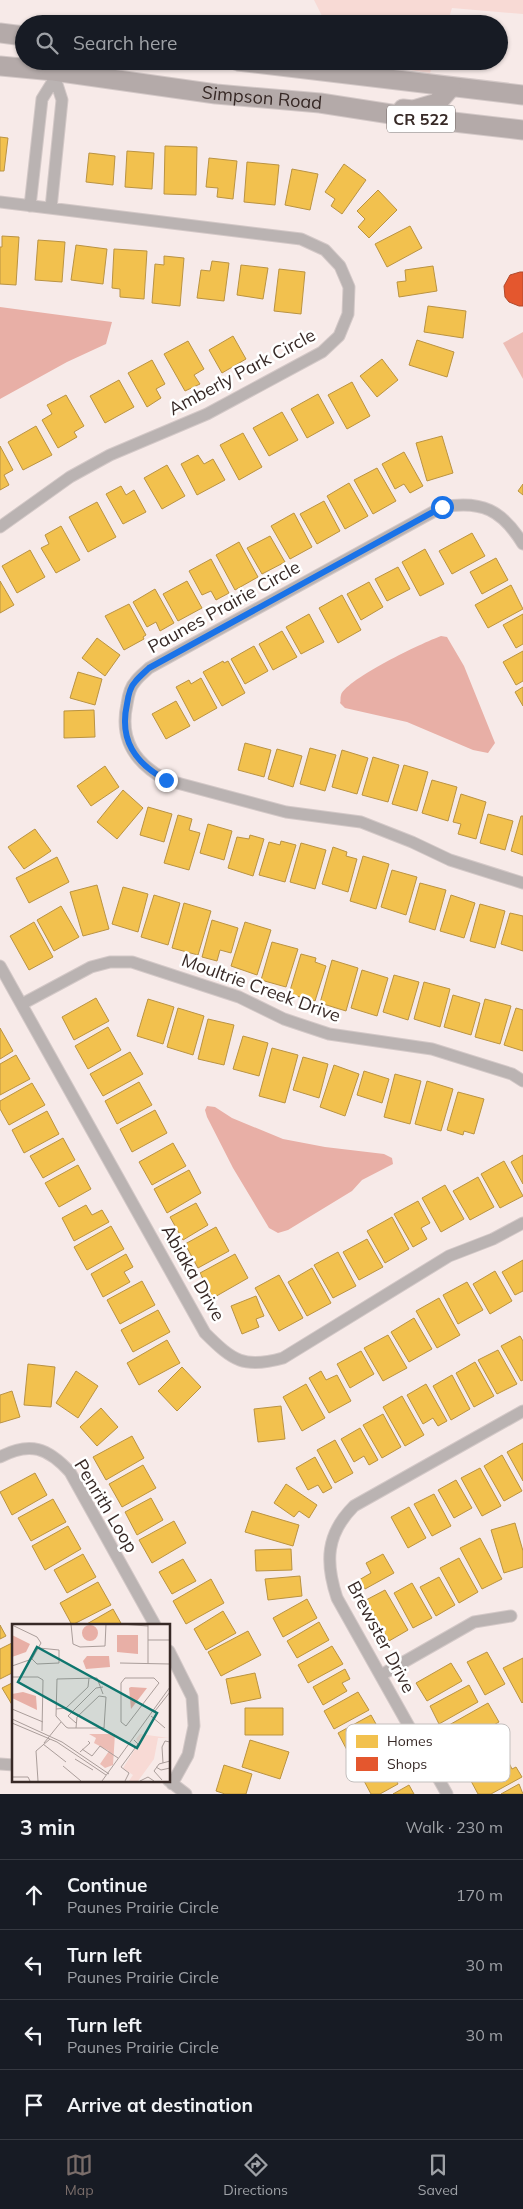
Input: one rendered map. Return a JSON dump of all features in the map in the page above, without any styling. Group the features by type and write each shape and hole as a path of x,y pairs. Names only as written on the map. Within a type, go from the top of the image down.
{"main road":[{"path":"0,34 15,35"},
{"name":"Simpson Road","path":"0,66 15,67"},
{"name":"Simpson Road","path":"55,70 216,94 320,104 523,130"},
{"name":"Simpson Road","path":"312,70 523,95"},
{"path":"320,104 355,102 413,110 437,103 451,87"}],"street":[{"path":"30,206 42,99 55,70"},
{"path":"51,208 62,100 55,70"},
{"name":"Amberly Park Circle","path":"0,202 301,239 326,250 340,266 349,287 348,314 339,336 322,352 207,414 110,455 70,476 0,528"},
{"name":"Paunes Prairie Circle","path":"523,544 498,514 481,506 463,503 442,507 149,668 134,682 124,714 127,741 135,755 149,771 166,780 286,812 361,822 412,842 450,860 523,883"},
{"name":"Moultrie Creek Drive","path":"22,1004 91,967 110,962 132,962 240,997 284,1019 329,1034 432,1049 512,1074 523,1081"},
{"name":"Abiaka Drive","path":"0,966 205,1333 224,1352 241,1362 262,1364 283,1358 449,1256 493,1239 523,1223"},
{"name":"Brewster Drive","path":"408,1724 337,1598 330,1576 329,1554 334,1535 343,1516 354,1506 523,1411"},
{"name":"Penrith Loop","path":"0,1457 15,1449 40,1449 57,1458 70,1472 154,1624"},
{"path":"381,1675 474,1622 511,1616"},
{"path":"170,1653 192,1697 194,1726 188,1756 170,1782 186,1794"},
{"name":"Brewster Drive","path":"440,1782 447,1794"}],"shaded area":[{"path":"314,0 523,0 523,14 452,8 450,15 322,15"},
{"path":"410,70 431,70 430,73"},
{"path":"0,307 112,322 106,344 67,362 0,399"},
{"path":"523,332 523,379 503,343"},
{"path":"441,636 447,637 464,666 495,743 488,753 473,750 407,722 345,708 340,703 341,695 357,680 403,653"},
{"path":"207,1106 215,1107 232,1118 283,1139 325,1147 384,1154 392,1158 393,1164 362,1180 352,1191 288,1230 278,1233 269,1228 233,1168 207,1117 205,1110"}],"building: Homes":[{"path":"0,137 8,138 4,171 0,171"},
{"path":"165,146 197,147 196,195 164,194"},
{"path":"127,151 154,153 152,189 125,187"},
{"path":"89,153 115,156 113,185 86,182"},
{"path":"209,158 237,161 233,199 217,197 218,188 206,187"},
{"path":"247,162 279,165 275,205 244,202"},
{"path":"344,164 366,180 342,214 331,206 335,199 325,192"},
{"path":"292,169 318,174 310,210 285,205"},
{"path":"378,190 397,210 369,238 358,227 365,219 357,211"},
{"path":"410,226 422,248 387,267 375,244"},
{"path":"2,236 19,237 16,285 0,284 0,247 2,247"},
{"path":"38,240 65,242 62,282 35,280"},
{"path":"76,245 107,249 103,284 71,280"},
{"path":"114,249 147,251 144,299 120,297 120,289 112,288"},
{"path":"164,256 184,258 180,306 152,303 155,264 164,265"},
{"path":"212,261 229,263 224,301 197,298 201,270 210,271"},
{"path":"241,265 268,268 263,299 237,295"},
{"path":"433,266 437,291 399,297 397,282 406,281 405,270"},
{"path":"279,269 305,272 301,314 274,311"},
{"path":"428,306 466,311 463,338 424,332"},
{"path":"233,336 246,359 222,373 209,350"},
{"path":"417,340 454,352 447,377 409,365"},
{"path":"188,341 204,369 194,375 200,384 185,391 164,354"},
{"path":"382,359 398,380 377,397 360,376"},
{"path":"152,360 165,384 156,389 161,398 147,407 128,373"},
{"path":"119,380 134,407 105,423 90,396"},
{"path":"352,382 370,416 347,429 328,395"},
{"path":"318,394 334,423 307,438 291,409"},
{"path":"66,395 84,426 74,432 77,437 58,448 42,420 52,414 47,405"},
{"path":"282,412 298,440 269,456 253,428"},
{"path":"36,426 52,455 23,470 8,442"},
{"path":"243,433 262,467 239,480 220,445"},
{"path":"442,436 453,473 427,481 416,443"},
{"path":"0,446 13,470 4,475 9,485 0,490"},
{"path":"404,452 423,486 410,493 404,484 395,489 382,464"},
{"path":"198,455 204,464 213,459 225,480 197,495 181,464"},
{"path":"167,465 185,496 162,509 144,478"},
{"path":"377,468 396,501 373,514 354,480"},
{"path":"349,483 368,516 345,529 327,496"},
{"path":"523,484 523,495 518,491"},
{"path":"121,486 126,495 134,490 146,512 123,524 106,494"},
{"path":"324,501 340,531 317,544 300,514"},
{"path":"97,502 116,537 88,552 69,517"},
{"path":"294,513 312,547 290,559 271,526"},
{"path":"61,526 80,560 56,573 41,548 49,544 45,535"},
{"path":"472,533 485,556 452,574 439,551"},
{"path":"270,536 285,562 262,574 247,548"},
{"path":"239,542 258,577 235,590 216,555"},
{"path":"425,549 444,584 420,596 402,562"},
{"path":"30,550 45,577 17,593 2,566"},
{"path":"496,558 508,580 482,594 470,572"},
{"path":"211,559 229,593 216,600 211,591 202,595 189,571"},
{"path":"398,567 410,589 387,601 375,579"},
{"path":"0,581 14,605 0,613"},
{"path":"187,581 202,608 178,621 163,594"},
{"path":"369,582 383,607 361,620 347,594"},
{"path":"511,585 523,609 488,628 475,605"},
{"path":"155,589 174,623 160,631 156,622 147,627 133,602"},
{"path":"342,595 361,630 338,643 319,608"},
{"path":"129,604 146,635 143,637 144,639 124,650 105,616"},
{"path":"309,614 324,642 301,654 286,627"},
{"path":"523,614 523,644 516,648 503,625"},
{"path":"282,631 297,657 273,670 259,644"},
{"path":"97,638 120,655 105,676 82,658"},
{"path":"254,646 268,671 245,684 231,659"},
{"path":"523,651 523,681 516,685 503,662"},
{"path":"223,661 224,663 228,661 245,693 222,706 203,672"},
{"path":"78,672 102,679 95,705 70,698"},
{"path":"201,678 217,708 194,721 176,687 189,680 191,684"},
{"path":"523,687 523,706 515,692"},
{"path":"176,701 190,726 166,739 152,714"},
{"path":"94,710 95,737 64,738 64,711"},
{"path":"245,743 271,750 264,777 238,770"},
{"path":"310,748 336,755 325,791 300,784"},
{"path":"277,749 302,756 293,787 268,779"},
{"path":"342,750 368,758 357,794 332,787"},
{"path":"373,757 399,765 388,802 362,795"},
{"path":"404,765 428,772 417,811 392,804"},
{"path":"105,766 119,787 91,806 77,786"},
{"path":"432,780 457,787 448,821 422,813"},
{"path":"123,790 143,808 117,839 97,822"},
{"path":"461,794 486,802 476,839 458,834 461,824 453,822"},
{"path":"148,807 172,814 164,842 140,835"},
{"path":"488,814 513,821 505,850 480,843"},
{"path":"178,815 192,819 189,830 200,833 189,870 164,863"},
{"path":"521,816 523,816 523,855 511,851"},
{"path":"208,824 232,831 224,860 200,853"},
{"path":"35,829 51,851 24,869 8,847"},
{"path":"250,835 264,839 253,876 228,868 237,837 249,839"},
{"path":"281,841 296,845 285,882 259,875 269,842 280,845"},
{"path":"301,843 326,850 315,889 290,882"},
{"path":"333,847 347,852 346,856 357,859 348,892 322,884"},
{"path":"363,856 389,864 376,909 350,901"},
{"path":"57,857 69,882 29,903 16,878"},
{"path":"392,870 417,877 406,915 381,907"},
{"path":"420,883 446,890 435,930 409,922"},
{"path":"97,885 109,929 83,936 70,892"},
{"path":"123,887 148,894 138,932 112,924"},
{"path":"154,895 180,903 168,945 141,937"},
{"path":"451,895 475,903 464,938 440,931"},
{"path":"184,903 211,911 198,955 172,948"},
{"path":"480,904 505,911 495,948 470,941"},
{"path":"61,906 79,937 54,951 37,920"},
{"path":"510,913 523,916 523,951 501,944"},
{"path":"212,920 238,928 231,953 220,950 217,961 202,957"},
{"path":"34,922 53,957 29,970 10,936"},
{"path":"245,922 271,930 257,975 231,966"},
{"path":"272,942 298,949 286,987 261,980"},
{"path":"301,954 316,958 315,962 326,966 315,1001 289,994"},
{"path":"332,960 358,968 346,1011 320,1003"},
{"path":"362,970 388,978 377,1016 351,1008"},
{"path":"394,975 419,982 408,1020 383,1012"},
{"path":"424,982 450,989 440,1027 414,1019"},
{"path":"453,995 480,1003 471,1035 444,1027"},
{"path":"96,998 109,1021 74,1040 62,1017"},
{"path":"148,999 174,1007 163,1044 137,1036"},
{"path":"485,999 511,1006 500,1044 475,1037"},
{"path":"178,1008 204,1016 193,1055 167,1047"},
{"path":"516,1008 523,1010 523,1051 504,1045"},
{"path":"208,1019 234,1025 224,1065 198,1059"},
{"path":"108,1027 121,1050 88,1069 75,1046"},
{"path":"0,1028 13,1051 0,1059"},
{"path":"243,1036 268,1043 259,1076 233,1069"},
{"path":"272,1048 298,1055 285,1103 259,1096"},
{"path":"130,1052 143,1074 103,1096 90,1074"},
{"path":"16,1055 30,1079 0,1095 0,1064"},
{"path":"303,1057 328,1064 319,1098 293,1090"},
{"path":"334,1065 359,1074 345,1116 320,1107"},
{"path":"364,1071 389,1079 382,1103 357,1095"},
{"path":"395,1074 421,1081 410,1124 384,1117"},
{"path":"427,1081 453,1089 441,1131 415,1124"},
{"path":"139,1082 152,1105 117,1124 105,1101"},
{"path":"32,1083 45,1105 9,1125 0,1109 0,1101"},
{"path":"458,1092 484,1099 474,1134 464,1131 463,1135 447,1130"},
{"path":"155,1110 167,1133 132,1152 120,1129"},
{"path":"47,1111 59,1134 24,1153 12,1130"},
{"path":"63,1138 75,1160 43,1178 30,1156"},
{"path":"173,1143 186,1166 152,1185 139,1162"},
{"path":"523,1155 523,1184 511,1162"},
{"path":"504,1161 523,1196 500,1208 481,1174"},
{"path":"78,1165 91,1189 59,1207 45,1183"},
{"path":"189,1170 201,1193 167,1213 154,1189"},
{"path":"478,1177 494,1207 470,1220 453,1191"},
{"path":"445,1185 464,1219 441,1232 422,1198"},
{"path":"418,1201 430,1223 421,1228 427,1239 413,1247 394,1214"},
{"path":"196,1203 208,1225 183,1240 170,1217"},
{"path":"86,1205 92,1215 102,1210 109,1222 74,1241 62,1218"},
{"path":"392,1217 409,1249 385,1263 367,1231"},
{"path":"111,1226 124,1249 87,1270 74,1247"},
{"path":"216,1227 229,1251 198,1268 185,1244"},
{"path":"367,1239 383,1267 359,1280 343,1252"},
{"path":"338,1252 356,1286 333,1298 314,1265"},
{"path":"126,1254 133,1267 124,1272 130,1282 103,1297 91,1274"},
{"path":"235,1254 248,1278 213,1298 200,1273"},
{"path":"523,1260 523,1291 515,1295 502,1272"},
{"path":"312,1268 331,1303 307,1316 288,1282"},
{"path":"495,1271 512,1301 490,1314 473,1284"},
{"path":"279,1275 303,1318 279,1331 255,1288"},
{"path":"142,1281 155,1305 120,1324 107,1300"},
{"path":"467,1282 483,1310 458,1324 443,1295"},
{"path":"256,1296 264,1316 256,1319 259,1327 242,1334 231,1306"},
{"path":"439,1298 460,1335 437,1348 416,1311"},
{"path":"158,1310 170,1332 133,1352 121,1330"},
{"path":"414,1318 432,1349 409,1362 391,1332"},
{"path":"388,1335 407,1368 383,1381 364,1348"},
{"path":"520,1336 523,1341 523,1380 521,1381 501,1346"},
{"path":"167,1340 180,1363 139,1385 127,1363"},
{"path":"498,1350 517,1384 497,1394 478,1360"},
{"path":"361,1351 374,1374 350,1388 337,1364"},
{"path":"475,1362 494,1396 474,1407 456,1373"},
{"path":"28,1364 55,1367 51,1407 24,1405"},
{"path":"182,1367 201,1387 177,1411 158,1391"},
{"path":"76,1371 98,1386 78,1418 56,1403"},
{"path":"321,1371 326,1380 337,1375 351,1401 329,1413 309,1378"},
{"path":"452,1375 470,1409 451,1420 433,1386"},
{"path":"306,1384 325,1418 302,1431 283,1397"},
{"path":"426,1384 447,1421 438,1426 433,1418 423,1424 407,1395"},
{"path":"12,1391 20,1417 0,1423 0,1395"},
{"path":"402,1396 424,1435 405,1446 383,1407"},
{"path":"281,1406 285,1439 258,1442 254,1409"},
{"path":"101,1408 118,1427 97,1446 80,1427"},
{"path":"383,1414 401,1447 382,1458 363,1425"},
{"path":"360,1428 378,1460 369,1465 364,1456 354,1462 341,1439"},
{"path":"132,1436 144,1458 106,1480 93,1457"},
{"path":"335,1440 353,1473 335,1483 317,1450"},
{"path":"523,1443 523,1481 507,1452"},
{"path":"502,1455 522,1491 504,1501 484,1466"},
{"path":"315,1457 332,1488 323,1493 318,1485 308,1490 296,1468"},
{"path":"143,1465 156,1488 122,1507 109,1484"},
{"path":"480,1468 501,1506 482,1516 461,1478"},
{"path":"35,1473 47,1495 12,1515 0,1492"},
{"path":"456,1480 472,1508 454,1518 438,1490"},
{"path":"286,1484 317,1505 309,1518 299,1511 294,1517 274,1503"},
{"path":"434,1494 451,1526 432,1536 414,1504"},
{"path":"151,1498 163,1520 137,1535 125,1512"},
{"path":"53,1499 66,1522 31,1541 18,1518"},
{"path":"409,1507 426,1538 408,1548 391,1517"},
{"path":"252,1511 299,1525 293,1546 245,1532"},
{"path":"174,1521 186,1543 152,1563 139,1540"},
{"path":"515,1523 523,1551 523,1567 504,1573 491,1530"},
{"path":"68,1526 81,1549 45,1570 32,1546"},
{"path":"480,1538 502,1579 482,1589 460,1548"},
{"path":"291,1549 292,1570 256,1571 255,1550"},
{"path":"83,1554 96,1577 67,1593 54,1570"},
{"path":"383,1554 394,1573 365,1589 359,1580 371,1573 366,1563"},
{"path":"459,1558 478,1592 459,1603 440,1568"},
{"path":"183,1559 196,1581 172,1594 159,1572"},
{"path":"300,1576 302,1596 268,1600 265,1579"},
{"path":"439,1577 455,1605 436,1616 420,1587"},
{"path":"211,1579 224,1603 186,1624 173,1601"},
{"path":"98,1582 111,1605 71,1624 60,1603"},
{"path":"412,1583 432,1618 413,1628 394,1593"},
{"path":"385,1590 408,1630 389,1641 366,1600"},
{"path":"307,1599 317,1618 283,1637 273,1618"},
{"path":"113,1609 121,1624 87,1624"},
{"path":"223,1611 236,1633 206,1650 194,1629"},
{"path":"319,1622 329,1640 297,1658 287,1641"},
{"path":"0,1625 6,1636 0,1639"},
{"path":"248,1631 261,1655 221,1676 208,1652"},
{"path":"12,1643 12,1673 0,1679 0,1649"},
{"path":"332,1646 343,1664 308,1683 298,1665"},
{"path":"487,1652 505,1684 485,1695 467,1662"},
{"path":"523,1658 523,1702 522,1703 503,1668"},
{"path":"451,1663 462,1681 427,1701 416,1683"},
{"path":"345,1669 350,1679 342,1683 347,1691 323,1705 313,1687"},
{"path":"255,1673 261,1698 231,1704 226,1679"},
{"path":"12,1683 12,1705 2,1688"},
{"path":"469,1685 478,1702 439,1724 430,1706"},
{"path":"358,1692 369,1710 334,1729 324,1711"},
{"path":"488,1703 499,1722 495,1724 451,1724"},
{"path":"245,1708 283,1708 283,1735 245,1735"},
{"path":"371,1715 376,1724 354,1724"},
{"path":"346,1729 346,1748 338,1733"},
{"path":"250,1740 289,1752 280,1779 242,1767"},
{"path":"224,1765 252,1774 246,1794 225,1794 216,1791"},
{"path":"510,1765 512,1769 516,1767 522,1777 491,1794 478,1794 472,1782 510,1782"},
{"path":"365,1782 397,1782 398,1784 380,1794 371,1794"},
{"path":"519,1784 523,1794 501,1794"},
{"path":"409,1785 414,1794 393,1794"}],"building: Shops":[{"path":"523,272 523,306 509,302 505,297 504,286 510,275"}],"route":[{"path":"166,780 149,771 135,755 127,741 124,714 134,682 149,668 442,507"}]}
